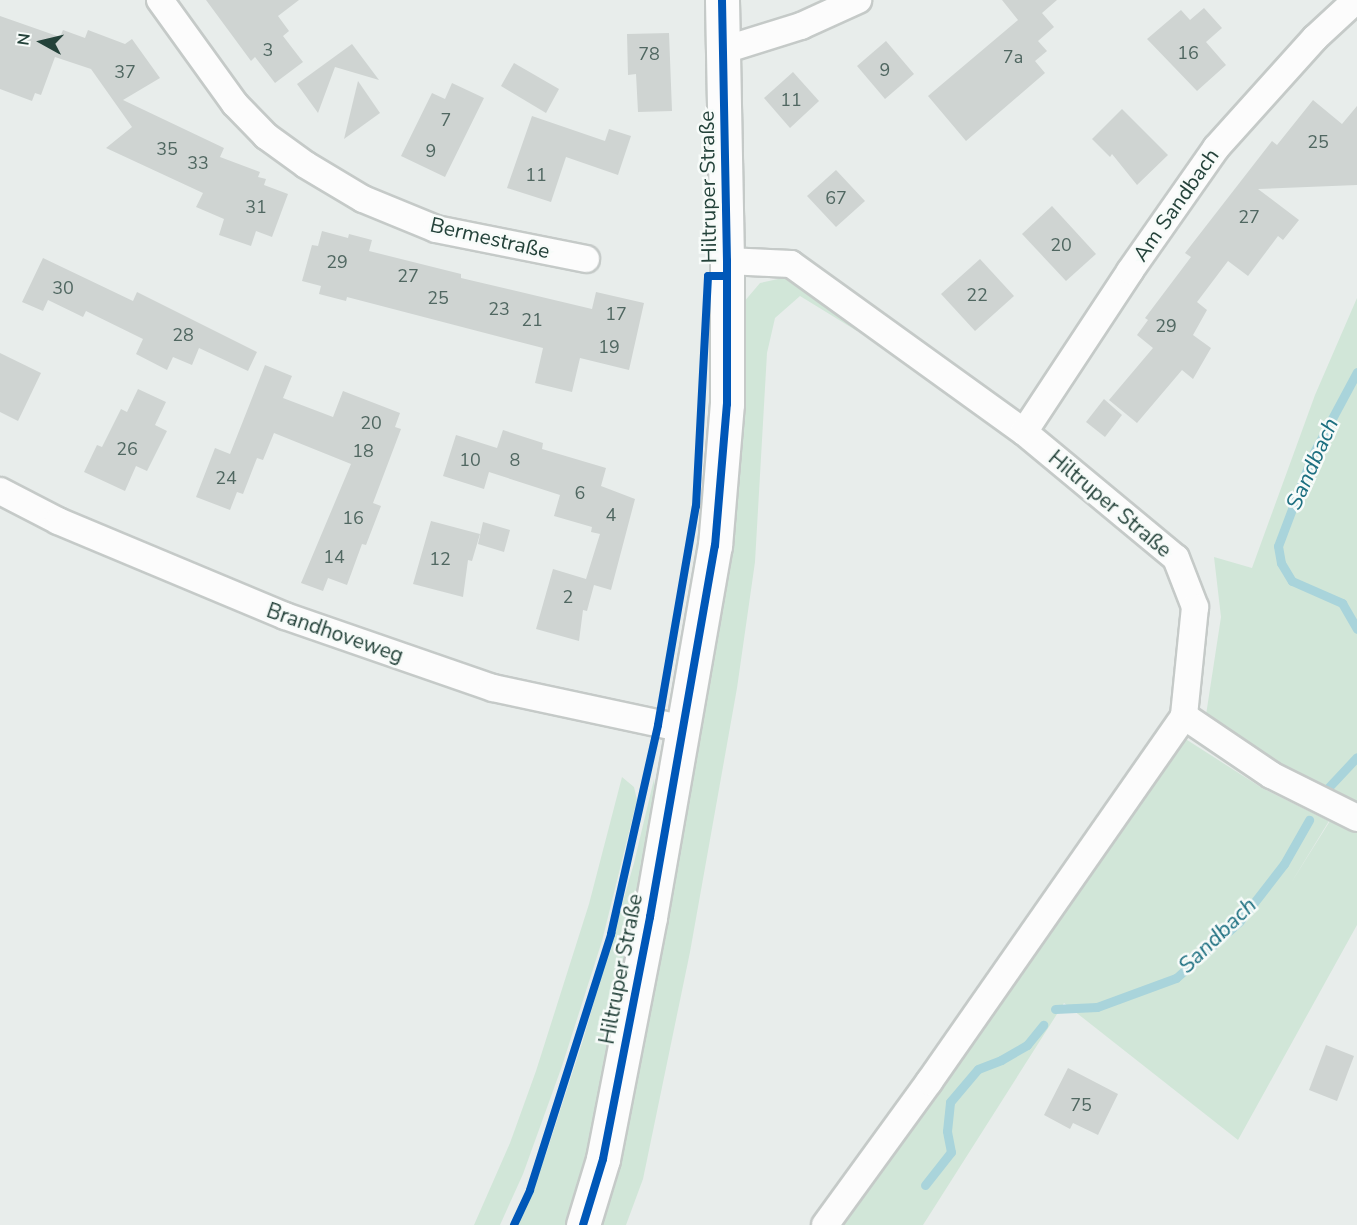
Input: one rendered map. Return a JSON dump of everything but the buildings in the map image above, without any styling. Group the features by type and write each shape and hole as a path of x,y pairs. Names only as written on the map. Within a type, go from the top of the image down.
{"street":[{"name":"Bermestraße","path":"160,0 235,105 266,136 306,165 363,199 436,229 586,259"},
{"name":"Hiltruper Straße","path":"583,1225 603,1159 685,729 715,546 727,404 722,0"},
{"path":"724,50 801,26 858,0"},
{"name":"Am Sandbach","path":"1024,432 1130,271 1216,148 1315,38 1356,0"},
{"name":"Hiltruper Straße","path":"727,261 791,264 1024,432 1176,558 1195,607 1184,716 929,1082 825,1225"},
{"name":"Brandhoveweg","path":"0,491 58,521 285,616 493,688 685,729"},
{"path":"1184,716 1270,776 1357,818"}],"green space":[{"path":"792,276 864,322 857,331 800,296 775,318 767,353 755,562 737,688 690,952 643,1179 626,1225 597,1225 743,303 760,283"},
{"path":"1357,298 1357,925 1238,1140 1064,1003 923,1225 843,1225 1184,738 1262,788 1329,821 1291,883 1340,805 1273,772 1206,715 1221,617 1214,557 1252,568 1315,395"},
{"path":"622,777 634,787 637,800 602,941 562,1066 523,1174 500,1225 474,1225 510,1143 536,1071 589,904"},
{"path":"654,779 657,805 590,1147 578,1192 567,1225 518,1225 546,1154 583,1040 634,863"}],"waterway":[{"name":"Sandbach","path":"1357,372 1312,456 1278,546 1281,563 1292,581 1342,603 1357,629"},
{"name":"Sandbach","path":"1326,790 1357,757"},
{"name":"Sandbach","path":"1055,1009 1097,1007 1176,978 1239,922 1284,864 1309,820"},
{"name":"Sandbach","path":"925,1185 951,1152 947,1131 950,1102 978,1069 1001,1060 1027,1045 1043,1025"}],"cycle path":[{"path":"583,1225 603,1159 650,917 715,546 727,404 722,0"},
{"path":"514,1225 530,1190 611,934 658,725 696,506 708,276 727,276"}]}
